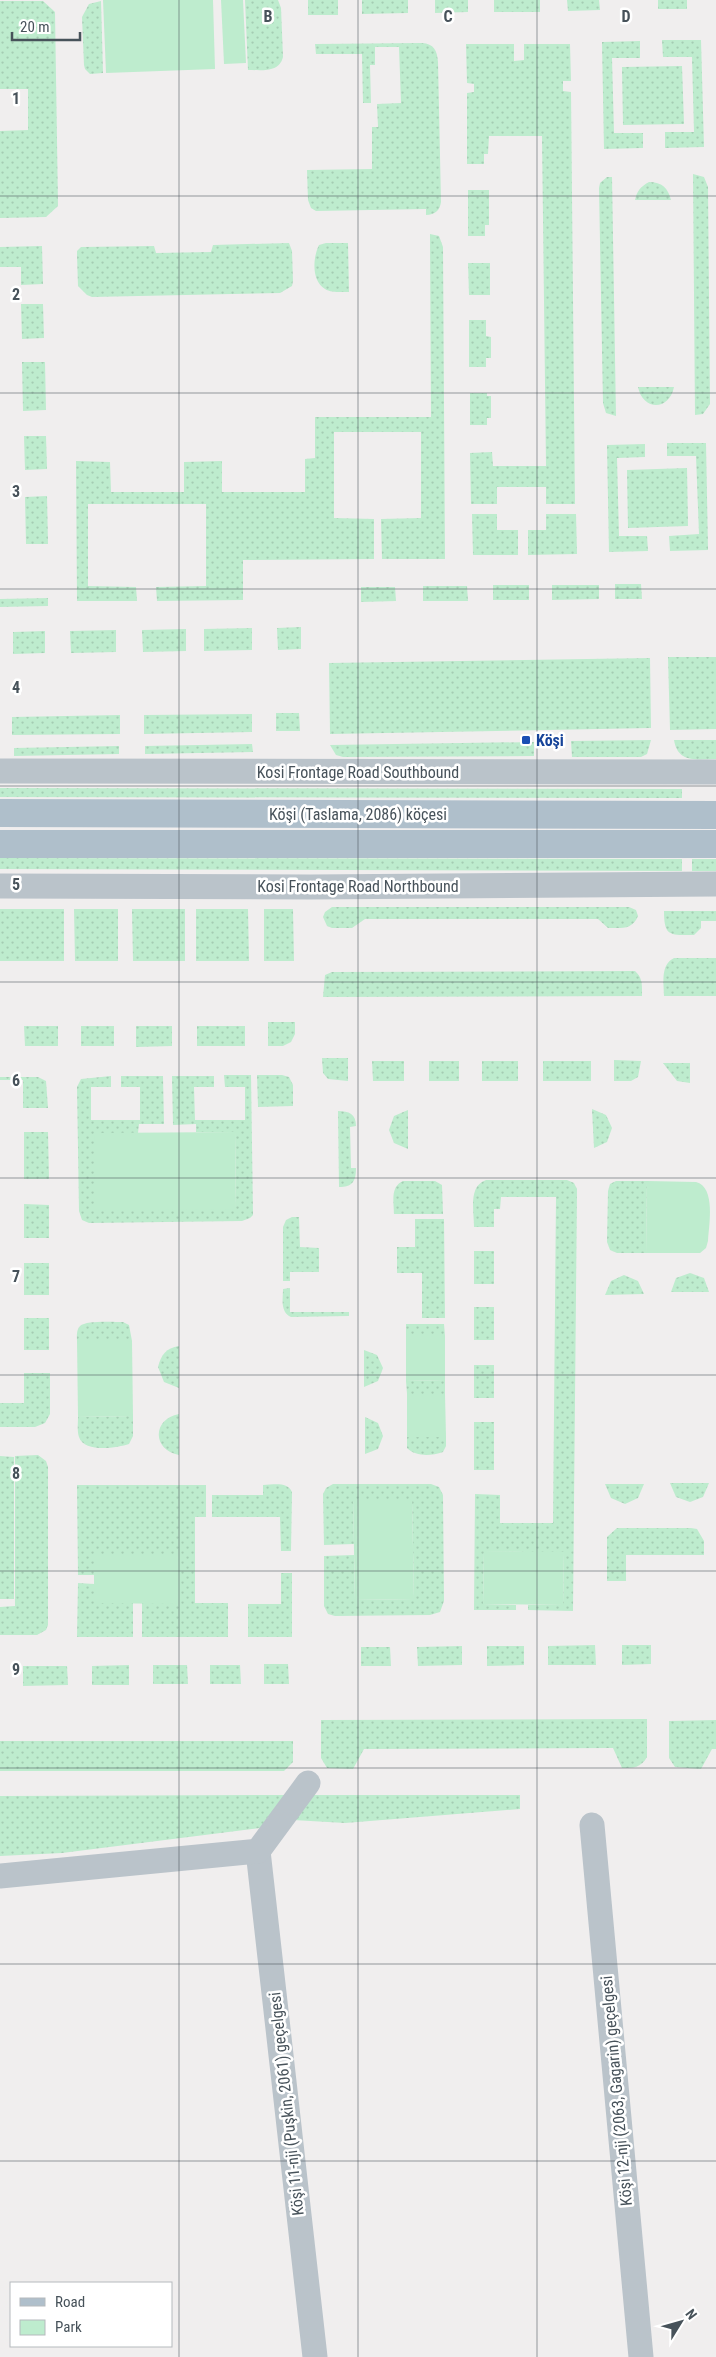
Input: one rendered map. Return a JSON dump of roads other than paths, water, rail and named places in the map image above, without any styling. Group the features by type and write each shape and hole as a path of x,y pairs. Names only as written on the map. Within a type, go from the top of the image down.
{"main road":[{"name":"Köşi (Taslama, 2086) köçesi","path":"0,813 716,815"},
{"name":"Köşi (Taslama, 2086) köçesi","path":"0,844 716,844"}],"street":[{"name":"Kosi Frontage Road Southbound","path":"0,771 716,772"},
{"name":"Kosi Frontage Road Northbound","path":"0,886 310,887 716,884"},
{"path":"0,1876 258,1851 308,1783"},
{"name":"Köşi 12-nji (2063, Gagarin) geçelgesi","path":"592,1825 641,2357"},
{"name":"Köşi 11-nji (Puşkin, 2061) geçelgesi","path":"258,1851 315,2357"}],"place":[{"name":"Köşi","path":"526,740"}]}
